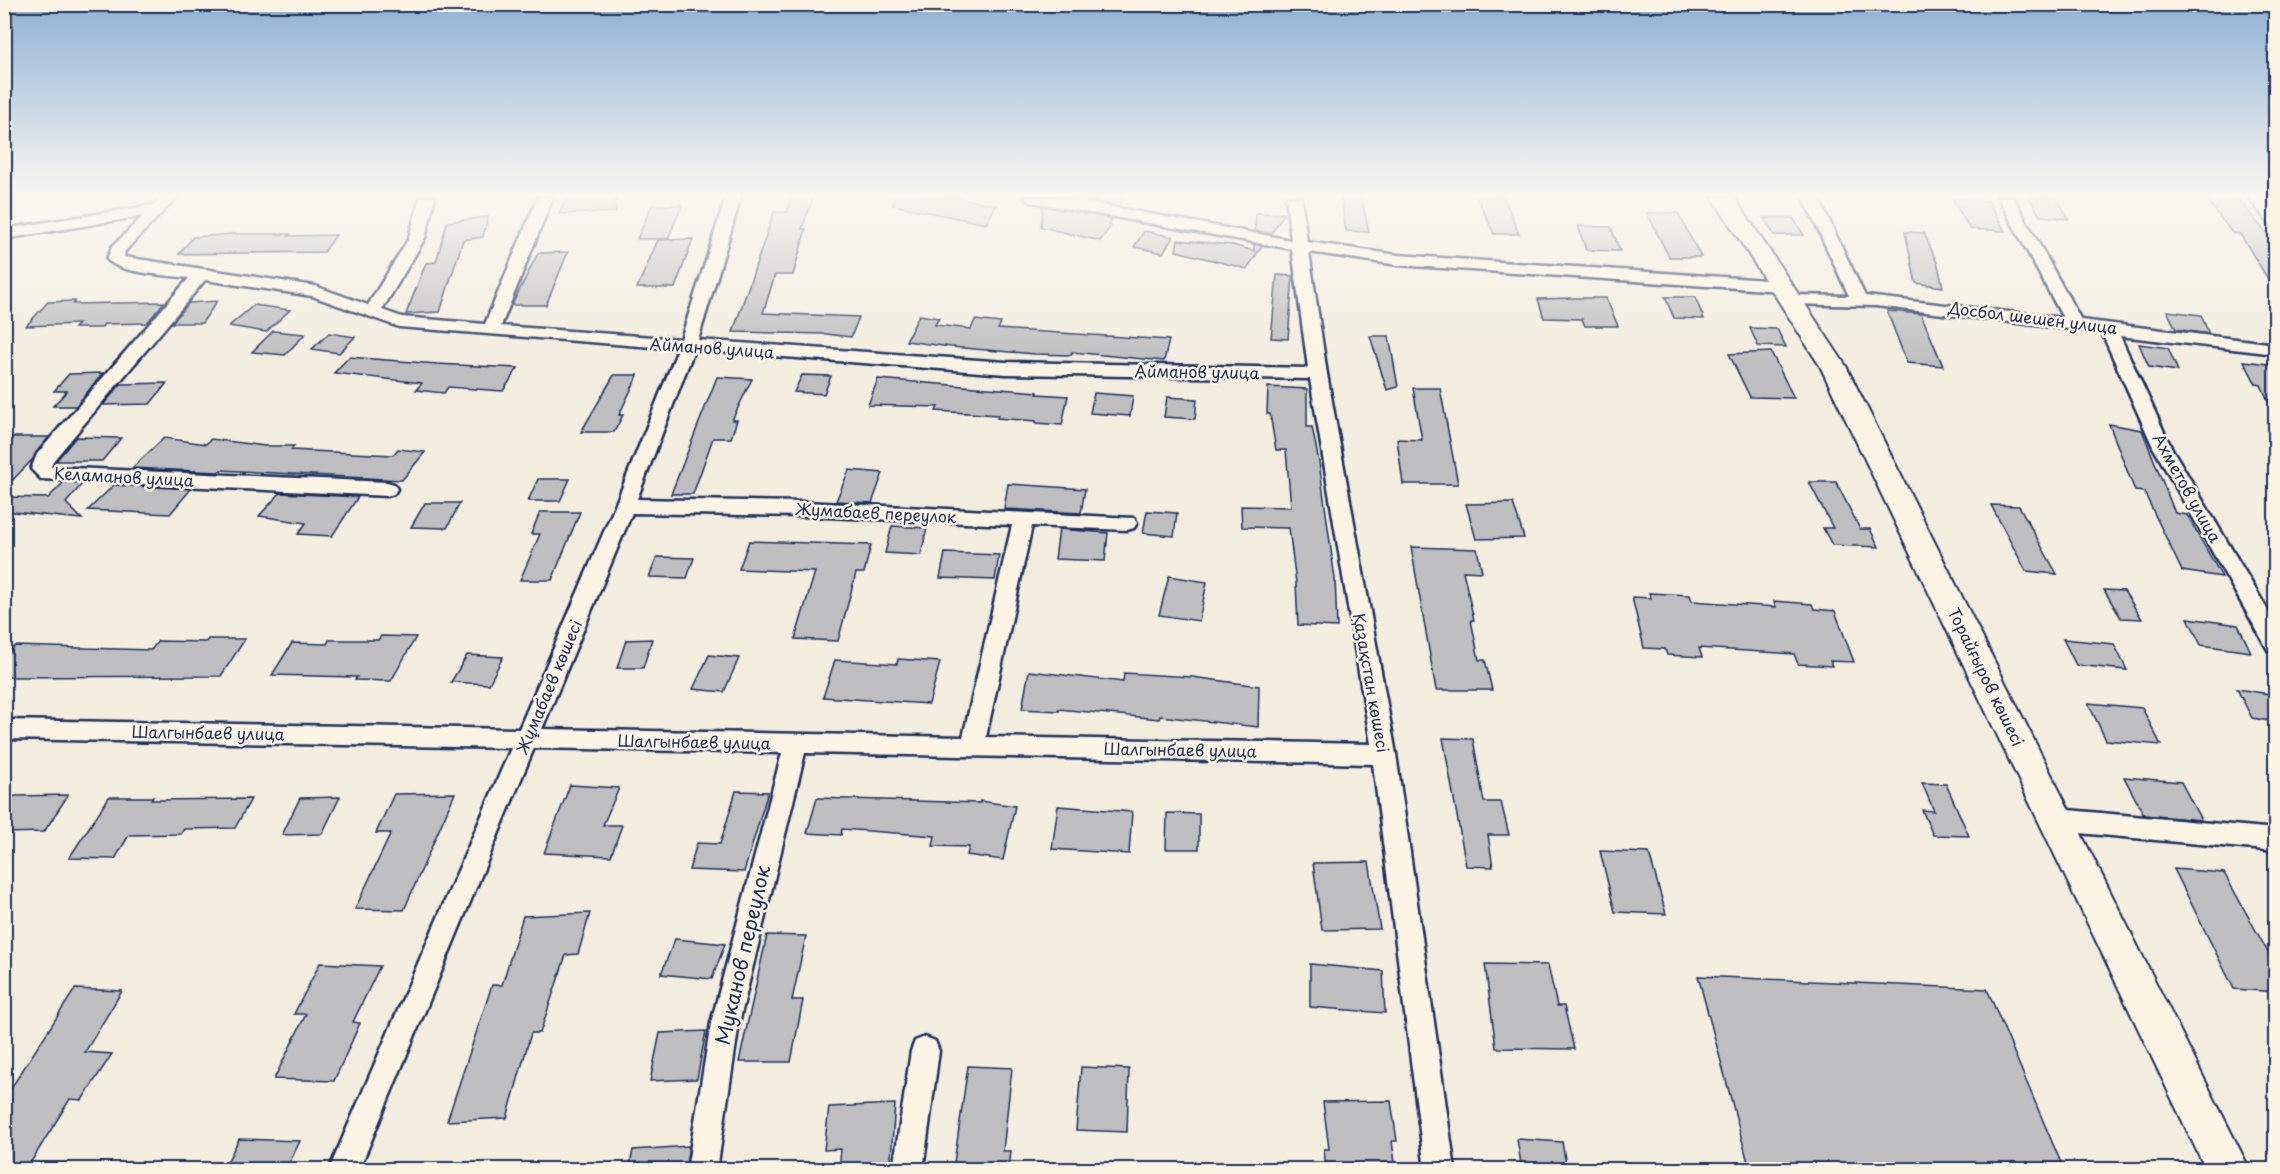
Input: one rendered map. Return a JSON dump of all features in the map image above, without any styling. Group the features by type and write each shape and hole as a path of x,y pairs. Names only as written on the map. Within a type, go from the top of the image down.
{"street":[{"name":"Айманов улица","path":"117,252 115,259 124,264 199,277 315,291 399,322 687,347 1006,368 1318,375"},
{"path":"373,311 409,252"},
{"path":"491,330 523,252"},
{"name":"Жұмабаев көшесі","path":"344,1170 625,506 687,347 717,252"},
{"name":"Қазақстан көшесі","path":"1301,252 1318,375 1384,754 1440,1170"},
{"name":"Досбол шешен улица","path":"1341,252 1398,260 1785,293 2074,322 2276,349"},
{"name":"Торайғыров көшесі","path":"1758,252 1833,366 2229,1170"},
{"path":"1836,252 1859,300"},
{"path":"2035,252 2074,322"},
{"name":"Келаманов улица","path":"199,277 44,459 41,469 48,474 387,489"},
{"name":"Ахметов улица","path":"2108,327 2162,447 2276,644"},
{"name":"Жумабаев переулок","path":"625,506 803,509 1023,520 1127,522"},
{"path":"972,747 1023,520"},
{"name":"Шалгынбаев улица","path":"4,729 1384,754"},
{"name":"Муканов переулок","path":"702,1170 724,1023 796,744"},
{"path":"2057,820 2276,840"},
{"path":"908,1170 925,1051"}],"building":[{"path":"181,252 324,252 324,252 179,254"},
{"path":"439,252 459,252 440,312 406,314 426,263 436,262"},
{"path":"568,252 546,305 512,305 538,253"},
{"path":"653,252 688,252 675,288 637,288"},
{"path":"760,252 800,252 793,275 775,275 763,313 859,317 851,337 826,334 733,332"},
{"path":"1179,252 1258,252 1247,269"},
{"path":"1666,252 1698,252 1701,257 1669,257"},
{"path":"1909,252 1932,252 1943,287 1916,283"},
{"path":"2251,252 2276,252 2276,292"},
{"path":"1277,275 1293,276 1288,339 1271,338"},
{"path":"1665,297 1695,297 1704,319 1674,318"},
{"path":"1606,298 1618,326 1585,326 1582,319 1544,318 1538,299"},
{"path":"75,301 73,304 164,302 147,323 104,324 101,328 74,328 78,324 26,326 48,302"},
{"path":"217,301 202,323 172,323 189,303"},
{"path":"254,305 290,310 266,332 229,326"},
{"path":"1887,311 1921,314 1943,366 1907,363"},
{"path":"2167,311 2201,315 2209,334 2176,329"},
{"path":"919,315 939,318 935,325 971,329 975,320 1001,323 998,329 1169,340 1164,361 1072,352 1071,355 1035,354 906,341"},
{"path":"1750,328 1777,329 1786,347 1758,346"},
{"path":"273,331 305,334 285,355 252,352"},
{"path":"329,333 355,337 339,353 312,349"},
{"path":"1370,336 1389,336 1398,387 1387,390"},
{"path":"2139,344 2168,348 2178,371 2149,367"},
{"path":"1771,352 1794,398 1750,397 1729,354"},
{"path":"349,357 518,368 503,391 448,387 444,393 416,390 422,383 334,373"},
{"path":"2244,361 2276,365 2276,418 2261,385 2256,384"},
{"path":"103,373 76,406 53,406 67,391 54,391 69,374"},
{"path":"614,375 638,375 619,415 623,415 614,432 581,432"},
{"path":"802,375 831,376 824,394 794,392"},
{"path":"717,377 752,379 732,420 737,420 731,438 713,438 693,494 671,494"},
{"path":"878,379 1068,396 1062,425 1036,423 1036,421 997,418 998,415 936,411 938,407 868,405"},
{"path":"167,383 150,404 103,405 121,384"},
{"path":"1268,387 1307,389 1307,427 1312,427 1319,462 1335,579 1337,627 1298,625 1296,583 1289,528 1242,527 1241,506 1291,507 1286,450 1276,450 1270,414 1267,414"},
{"path":"1413,388 1440,388 1458,484 1403,484 1397,439 1422,440"},
{"path":"1094,393 1133,396 1130,416 1090,413"},
{"path":"1167,397 1197,399 1195,419 1164,417"},
{"path":"2109,424 2142,430 2175,513 2187,515 2222,577 2182,571 2144,492 2135,491"},
{"path":"9,437 49,437 32,460 4,489 4,442"},
{"path":"76,437 121,438 102,461 56,461"},
{"path":"164,438 206,444 211,439 265,446 294,446 291,450 393,455 398,449 425,452 402,480 221,470 218,472 132,468"},
{"path":"849,470 883,473 872,503 836,501"},
{"path":"538,479 570,479 560,501 528,501"},
{"path":"64,482 83,483 66,503 82,519 4,511 4,497 48,498"},
{"path":"1809,482 1836,482 1860,529 1870,529 1879,547 1832,545 1823,528 1833,528"},
{"path":"1008,484 1085,489 1081,513 1004,509"},
{"path":"114,485 191,489 170,514 88,510"},
{"path":"280,493 358,497 332,536 298,534 306,523 259,516"},
{"path":"425,503 460,503 447,528 411,527"},
{"path":"1513,503 1524,538 1476,539 1466,504"},
{"path":"1991,505 2019,506 2057,574 2026,571"},
{"path":"1147,511 1177,513 1174,536 1143,533"},
{"path":"540,512 580,512 552,580 520,580 540,534 531,534"},
{"path":"892,526 927,528 921,555 885,553"},
{"path":"1059,529 1108,533 1105,561 1055,559"},
{"path":"749,541 871,545 864,573 856,573 838,641 795,639 815,572 739,569"},
{"path":"1411,547 1477,549 1482,572 1463,571 1474,620 1471,620 1479,660 1485,660 1492,690 1436,690"},
{"path":"945,553 999,555 995,580 940,578"},
{"path":"657,557 694,558 687,578 649,577"},
{"path":"1169,576 1207,582 1199,621 1159,615"},
{"path":"2104,590 2124,591 2142,619 2121,618"},
{"path":"1649,593 1690,595 1692,601 1776,607 1774,601 1812,604 1814,609 1835,611 1854,662 1830,661 1832,666 1798,664 1794,654 1699,648 1702,657 1667,655 1665,649 1644,648 1632,597 1651,598"},
{"path":"2188,618 2238,625 2251,652 2201,645"},
{"path":"381,636 416,637 391,681 355,680 357,677 272,675 292,643 327,644 329,640 378,640"},
{"path":"208,639 245,639 221,676 4,677 4,659 15,646 151,650 158,641 206,642"},
{"path":"652,639 643,668 617,668 626,640"},
{"path":"2063,639 2114,644 2127,670 2076,665"},
{"path":"467,655 503,657 489,684 451,682"},
{"path":"709,655 739,658 724,692 693,689"},
{"path":"898,659 940,662 929,704 823,697 835,660 897,664"},
{"path":"1029,671 1123,682 1124,673 1192,677 1259,686 1258,727 1160,716 1159,719 1059,709 1059,711 1022,709"},
{"path":"2237,689 2276,695 2276,722 2252,718"},
{"path":"2088,703 2142,708 2161,745 2106,740"},
{"path":"1443,738 1473,739 1484,802 1501,802 1509,835 1488,835 1493,867 1466,866"},
{"path":"2124,777 2181,782 2201,820 2144,815"},
{"path":"1922,783 1946,784 1969,836 1933,835 1922,810 1934,811"},
{"path":"570,785 619,788 603,825 622,825 611,856 544,853"},
{"path":"736,791 768,792 744,872 689,870 697,843 720,844"},
{"path":"455,793 404,910 355,909 391,833 376,833 394,794"},
{"path":"68,795 44,832 4,833 4,799 16,796"},
{"path":"109,797 153,797 151,800 251,799 235,828 184,829 181,834 129,835 115,859 69,858"},
{"path":"340,797 322,834 282,835 300,798"},
{"path":"817,798 980,803 980,801 1015,806 1003,860 967,855 969,847 933,846 935,836 842,829 841,835 807,833"},
{"path":"1058,806 1132,812 1129,854 1052,849"},
{"path":"1167,813 1199,814 1199,849 1166,849"},
{"path":"1600,851 1649,853 1666,914 1615,912"},
{"path":"1369,862 1380,929 1322,930 1313,863"},
{"path":"2174,869 2224,873 2269,954 2276,955 2276,992 2234,989"},
{"path":"590,913 578,954 566,955 540,1033 531,1033 507,1118 447,1121 492,985 502,985 523,916"},
{"path":"767,935 806,936 792,1000 803,1000 791,1062 739,1062"},
{"path":"675,939 725,944 712,979 661,974"},
{"path":"320,963 380,966 353,1022 360,1023 334,1081 274,1079 306,1014 294,1014"},
{"path":"1310,964 1383,971 1385,1013 1310,1007"},
{"path":"1485,964 1548,965 1557,1006 1564,1006 1574,1049 1496,1048"},
{"path":"1698,976 1987,989 2064,1170 1816,1170 1749,1166"},
{"path":"75,989 122,991 85,1052 112,1054 82,1100 70,1099 26,1170 4,1170 4,1099"},
{"path":"706,1031 697,1079 650,1081 660,1033"},
{"path":"968,1066 1012,1068 1003,1151 1011,1151 1009,1170 953,1170"},
{"path":"1081,1067 1129,1069 1127,1132 1076,1130"},
{"path":"1391,1101 1397,1141 1392,1141 1396,1170 1326,1170 1324,1149 1329,1149 1323,1102"},
{"path":"895,1104 890,1170 839,1170 841,1149 824,1150 829,1107"},
{"path":"239,1139 300,1141 286,1170 223,1170"},
{"path":"1517,1139 1562,1142 1567,1170 1522,1170"},
{"path":"689,1146 685,1170 629,1170 633,1150"}]}
